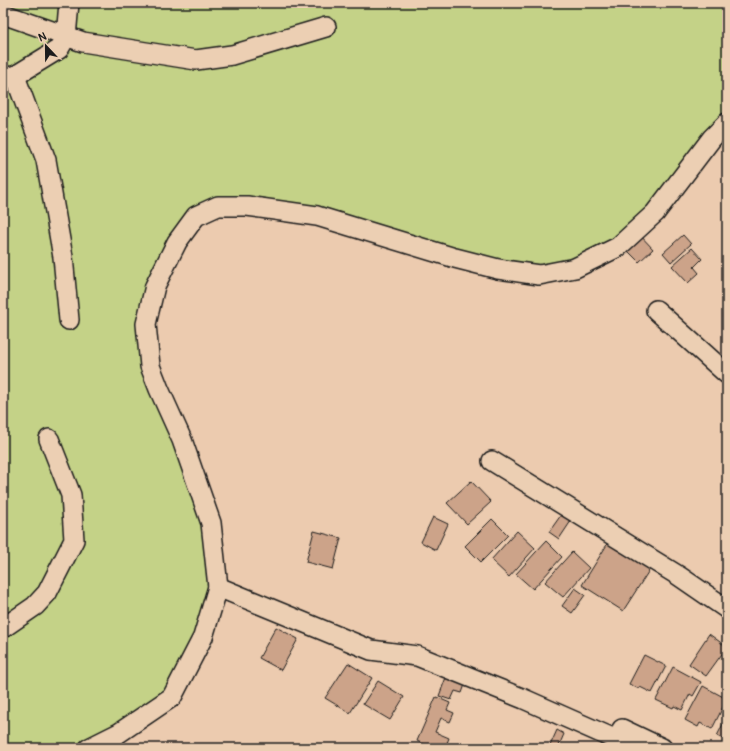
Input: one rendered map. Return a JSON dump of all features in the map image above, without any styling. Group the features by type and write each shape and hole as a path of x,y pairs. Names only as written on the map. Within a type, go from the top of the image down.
{"street":[{"path":"69,3 66,37 59,49 9,76 46,160 63,257 69,320"},
{"path":"3,14 83,42 196,60 232,55 326,27"},
{"path":"89,748 119,733 172,697 203,637 218,587 211,523 182,440 150,366 146,324 154,286 177,242 196,216 218,206 247,206 317,216 455,258 498,269 539,275 575,268 618,247 655,213 712,138 727,123"},
{"path":"656,310 727,374"},
{"path":"3,628 35,606 47,593 74,540 71,495 49,439"},
{"path":"492,461 679,576 727,609"},
{"path":"218,587 371,650 417,656 524,699 634,748"},
{"path":"618,728 662,748"}],"green space":[{"path":"3,3 727,3 727,123 618,247 539,275 247,206 196,216 146,324 182,440 218,587 172,697 89,748 3,748"}],"building":[{"path":"639,234 653,249 639,262 624,247"},
{"path":"683,235 691,244 671,262 663,253"},
{"path":"692,248 702,259 694,267 699,273 688,283 672,266"},
{"path":"471,481 491,502 467,524 447,503"},
{"path":"566,508 589,524 585,530 571,521 559,539 549,532"},
{"path":"433,517 448,524 436,550 421,542"},
{"path":"492,519 508,535 481,562 465,546"},
{"path":"314,531 341,538 333,569 306,562"},
{"path":"517,531 535,548 509,577 491,560"},
{"path":"546,541 562,557 533,589 516,574"},
{"path":"608,543 650,569 623,611 582,585"},
{"path":"572,552 589,568 563,597 545,582"},
{"path":"575,588 585,595 572,613 562,606"},
{"path":"276,627 298,639 281,670 259,658"},
{"path":"709,634 727,647 706,676 689,664"},
{"path":"644,655 666,666 652,693 640,687 639,689 629,684"},
{"path":"348,663 372,678 350,713 325,698"},
{"path":"673,667 701,682 693,696 690,694 682,710 674,706 673,708 656,700"},
{"path":"448,672 467,679 462,693 455,691 451,700 439,696"},
{"path":"378,681 404,697 390,720 363,704"},
{"path":"703,686 727,699 712,729 700,723 698,727 685,720"},
{"path":"436,697 450,703 447,710 454,713 450,722 441,718 435,732 449,738 445,748 432,748 417,741"},
{"path":"727,716 727,741 717,736"},
{"path":"557,730 564,734 558,748 549,748"}]}
